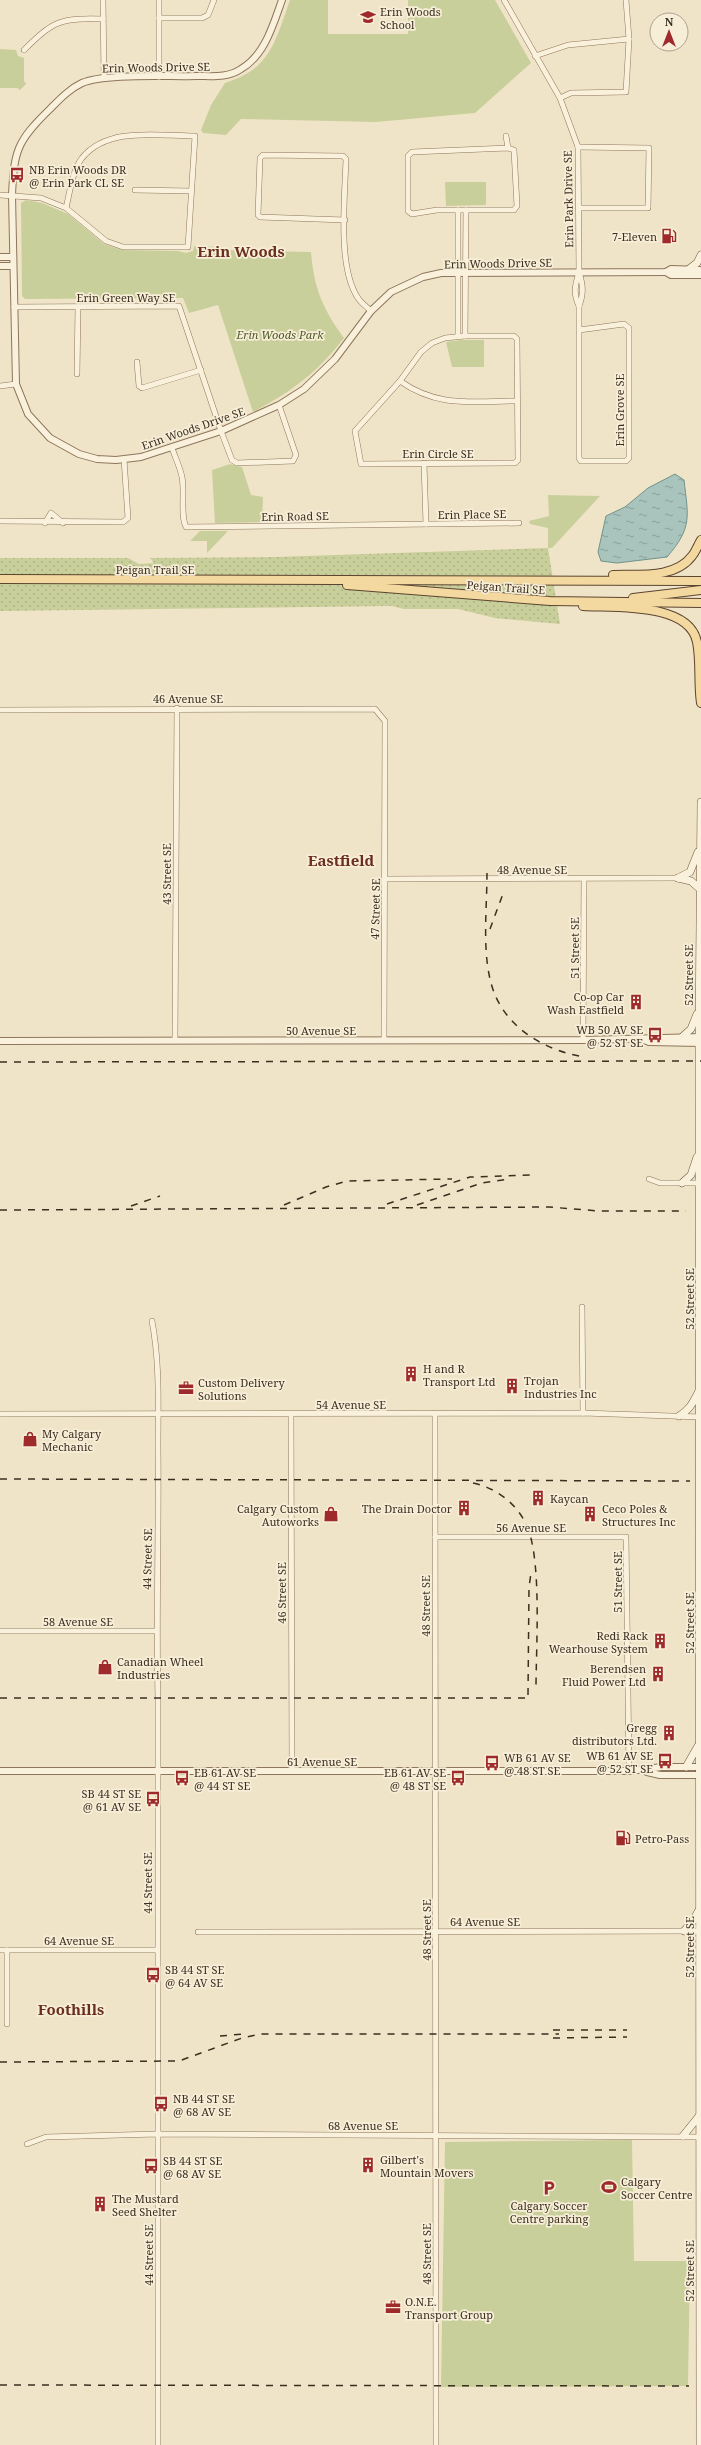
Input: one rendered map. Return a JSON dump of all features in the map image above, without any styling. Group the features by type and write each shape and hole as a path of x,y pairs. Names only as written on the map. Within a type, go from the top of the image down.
{"main road":[{"path":"689,269 697,262 701,255"},
{"path":"553,579 568,576 668,572 680,567 691,558 701,540"},
{"name":"Peigan Trail SE","path":"0,579 553,579 701,581"},
{"name":"Peigan Trail SE","path":"310,580 329,584 550,601 701,603"},
{"path":"621,601 638,596 701,590"},
{"path":"550,601 569,605 653,610 680,619 690,627 697,641 701,703"},
{"name":"52 Street SE","path":"700,2445 699,888 701,802"},
{"path":"678,878 690,872 700,846"},
{"path":"678,878 691,881 699,888"},
{"path":"682,1037 691,1029 699,1008"},
{"path":"682,1183 691,1175 699,1154"},
{"path":"679,1416 687,1412 692,1406 700,1389"},
{"path":"686,1767 699,1744"},
{"path":"684,1931 693,1921 700,1908"},
{"path":"683,2136 700,2115"}],"street":[{"path":"103,0 104,78"},
{"path":"159,0 159,77"},
{"path":"159,18 202,18 208,15 214,0"},
{"name":"Erin Woods Drive SE","path":"282,0 265,43 252,61 241,69 220,76 104,78 81,83 70,90 28,130 16,153 12,195 12,257 16,384 28,414 50,438 79,454 97,459 124,459 172,448 221,431 279,405 304,389 335,359 371,311 391,292 407,284 441,273 666,272 671,270 701,270"},
{"name":"Erin Park Drive SE","path":"504,0 560,98 578,147 580,208 579,272"},
{"path":"560,98 571,93 626,92 629,39 626,0"},
{"path":"24,50 45,29 55,23 66,20 103,19"},
{"path":"535,56 568,45 629,39"},
{"path":"0,195 40,198 66,208 106,241 123,247 188,247 190,192 195,136 124,136 107,140 82,159 74,176 66,208"},
{"path":"506,136 508,148"},
{"path":"578,147 649,148 648,208 580,208"},
{"path":"508,148 514,150 517,206 514,210 466,210 412,214 408,211 408,156 412,152 508,148"},
{"path":"345,220 260,217 258,215 260,158 263,155 343,156 346,160 345,249 351,282 358,298 371,311"},
{"path":"135,190 190,192"},
{"path":"458,210 458,336"},
{"path":"465,336 466,210"},
{"path":"0,257 12,257"},
{"path":"0,266 13,266"},
{"name":"Erin Grove SE","path":"579,272 575,282 575,297 579,306 579,330 579,458 581,461 626,462 629,458 629,328 624,324 579,330"},
{"name":"Erin Woods Drive SE","path":"666,272 671,275 701,275"},
{"name":"Erin Green Way SE","path":"14,307 180,306 221,431 232,460 237,463 294,461 296,455 279,405"},
{"path":"77,374 78,307"},
{"name":"Erin Circle SE","path":"458,336 514,336 517,339 518,460 515,463 361,464 359,462 355,431 400,381 421,352 432,343 444,338 458,336"},
{"path":"137,362 140,386 142,388 201,370"},
{"path":"400,381 414,391 437,400 517,401"},
{"path":"0,386 16,384"},
{"name":"Erin Road SE","path":"172,448 182,477 183,522 186,527 426,524"},
{"path":"0,521 45,523 123,522 128,518 124,459"},
{"path":"424,463 426,524"},
{"path":"45,523 51,512 63,523"},
{"name":"Erin Place SE","path":"426,524 519,523"},
{"name":"46 Avenue SE","path":"0,710 177,708 375,709"},
{"name":"43 Street SE","path":"175,1040 177,708"},
{"name":"47 Street SE","path":"375,709 385,721 386,879 384,1040"},
{"name":"48 Avenue SE","path":"386,879 584,880 678,878"},
{"name":"51 Street SE","path":"583,1040 584,880"},
{"name":"50 Avenue SE","path":"0,1041 583,1040 641,1039 649,1037 682,1037 700,1040"},
{"name":"50 Avenue SE","path":"641,1039 649,1042 700,1040"},
{"path":"649,1179 660,1183 700,1183"},
{"path":"582,1307 583,1414"},
{"name":"44 Street SE","path":"152,1321 157,1347 158,1415 156,1631 158,1771 158,2445"},
{"name":"54 Avenue SE","path":"0,1414 583,1414 700,1417"},
{"name":"46 Street SE","path":"292,1414 292,1771"},
{"name":"48 Street SE","path":"435,1414 436,2445"},
{"name":"56 Avenue SE","path":"435,1537 626,1537"},
{"name":"51 Street SE","path":"626,1537 629,1771"},
{"name":"58 Avenue SE","path":"0,1631 156,1631"},
{"name":"61 Avenue SE","path":"0,1771 643,1771 662,1767 686,1767 700,1771"},
{"name":"61 Avenue SE","path":"643,1771 660,1775 700,1771"},
{"name":"64 Avenue SE","path":"198,1932 700,1931"},
{"name":"64 Avenue SE","path":"0,1950 157,1950"},
{"path":"6,2024 7,1950"},
{"name":"68 Avenue SE","path":"27,2144 46,2137 158,2134 701,2137"}],"green space":[{"path":"290,0 328,0 328,34 408,34 408,0 495,0 531,63 475,113 376,122 241,119 226,135 203,133 201,130 211,105 225,83 252,70 269,52 275,41"},
{"path":"0,49 16,50 18,56 24,58 24,81 26,84 20,90 17,88 0,88"},
{"path":"445,182 486,182 486,205 446,206"},
{"name":"Erin Woods Park","path":"26,200 42,203 68,214 104,244 122,250 178,251 186,253 193,251 194,246 221,247 221,250 311,252 317,288 330,318 344,338 324,362 303,381 253,412 218,305 189,313 183,298 25,299 22,296 21,203"},
{"path":"461,340 484,340 484,367 452,367 446,342"},
{"path":"230,464 242,467 251,495 263,497 262,522 215,523 212,470"},
{"path":"548,495 600,496 552,548 548,548 548,528 530,524 529,521 549,516"},
{"path":"200,531 228,531 207,553 207,541 190,541"},
{"path":"548,548 560,624 495,618 458,609 404,609 392,606 0,611 0,558 128,558 139,564 154,563 150,558 275,557"},
{"path":"632,2140 634,2261 690,2261 688,2386 441,2387 445,2142"}],"water":[{"path":"675,474 684,480 687,503 687,521 681,537 667,557 617,563 601,561 598,552 606,516 625,507 648,488"}],"railway":[{"path":"487,873 486,942 488,970 497,998 505,1012 515,1024 527,1034 555,1049 585,1057"},
{"path":"490,929 504,891"},
{"path":"0,1062 701,1061"},
{"path":"387,1204 470,1177 532,1175"},
{"path":"284,1205 326,1187 347,1181 452,1179"},
{"path":"417,1205 482,1183 509,1179"},
{"path":"131,1206 160,1196"},
{"path":"0,1210 549,1207 599,1211 686,1211"},
{"path":"0,1479 690,1481"},
{"path":"473,1483 482,1485 498,1493 512,1504 523,1518 532,1541 535,1560 537,1605 536,1688"},
{"path":"528,1695 529,1587 531,1573"},
{"path":"0,1698 531,1698"},
{"path":"553,2030 627,2030"},
{"path":"220,2036 244,2034"},
{"path":"0,2062 179,2061 242,2038 261,2034 559,2034"},
{"path":"553,2038 627,2037"},
{"path":"0,2385 689,2386"}],"place":[{"name":"Erin Woods School","path":"368,17"},
{"name":"NB Erin Woods DR @ Erin Park CL SE","path":"17,175"},
{"name":"7-Eleven","path":"669,236"},
{"name":"Co-op Car Wash Eastfield","path":"636,1002"},
{"name":"WB 50 AV SE @ 52 ST SE","path":"655,1035"},
{"name":"H and R Transport Ltd","path":"411,1374"},
{"name":"Trojan Industries Inc","path":"512,1386"},
{"name":"Custom Delivery Solutions","path":"186,1388"},
{"name":"My Calgary Mechanic","path":"30,1439"},
{"name":"Kaycan","path":"538,1498"},
{"name":"The Drain Doctor","path":"464,1508"},
{"name":"Calgary Custom Autoworks","path":"331,1514"},
{"name":"Ceco Poles & Structures Inc","path":"590,1514"},
{"name":"Redi Rack Wearhouse System","path":"660,1641"},
{"name":"Canadian Wheel Industries","path":"105,1667"},
{"name":"Berendsen Fluid Power Ltd","path":"658,1674"},
{"name":"Gregg distributors Ltd.","path":"669,1733"},
{"name":"WB 61 AV SE @ 52 ST SE","path":"665,1761"},
{"name":"WB 61 AV SE @ 48 ST SE","path":"492,1763"},
{"name":"EB 61 AV SE @ 44 ST SE","path":"182,1778"},
{"name":"EB 61 AV SE @ 48 ST SE","path":"458,1778"},
{"name":"SB 44 ST SE @ 61 AV SE","path":"153,1799"},
{"name":"Petro-Pass","path":"623,1838"},
{"name":"SB 44 ST SE @ 64 AV SE","path":"153,1975"},
{"name":"NB 44 ST SE @ 68 AV SE","path":"161,2104"},
{"name":"Gilbert's Mountain Movers","path":"368,2165"},
{"name":"SB 44 ST SE @ 68 AV SE","path":"151,2166"},
{"name":"Calgary Soccer Centre","path":"609,2187"},
{"name":"Calgary Soccer Centre parking","path":"549,2188"},
{"name":"The Mustard Seed Shelter","path":"100,2204"},
{"name":"O.N.E. Transport Group","path":"393,2307"}],"district":[{"name":"Erin Woods","path":"241,251"},
{"name":"Eastfield","path":"341,860"},
{"name":"Foothills","path":"71,2009"}]}
